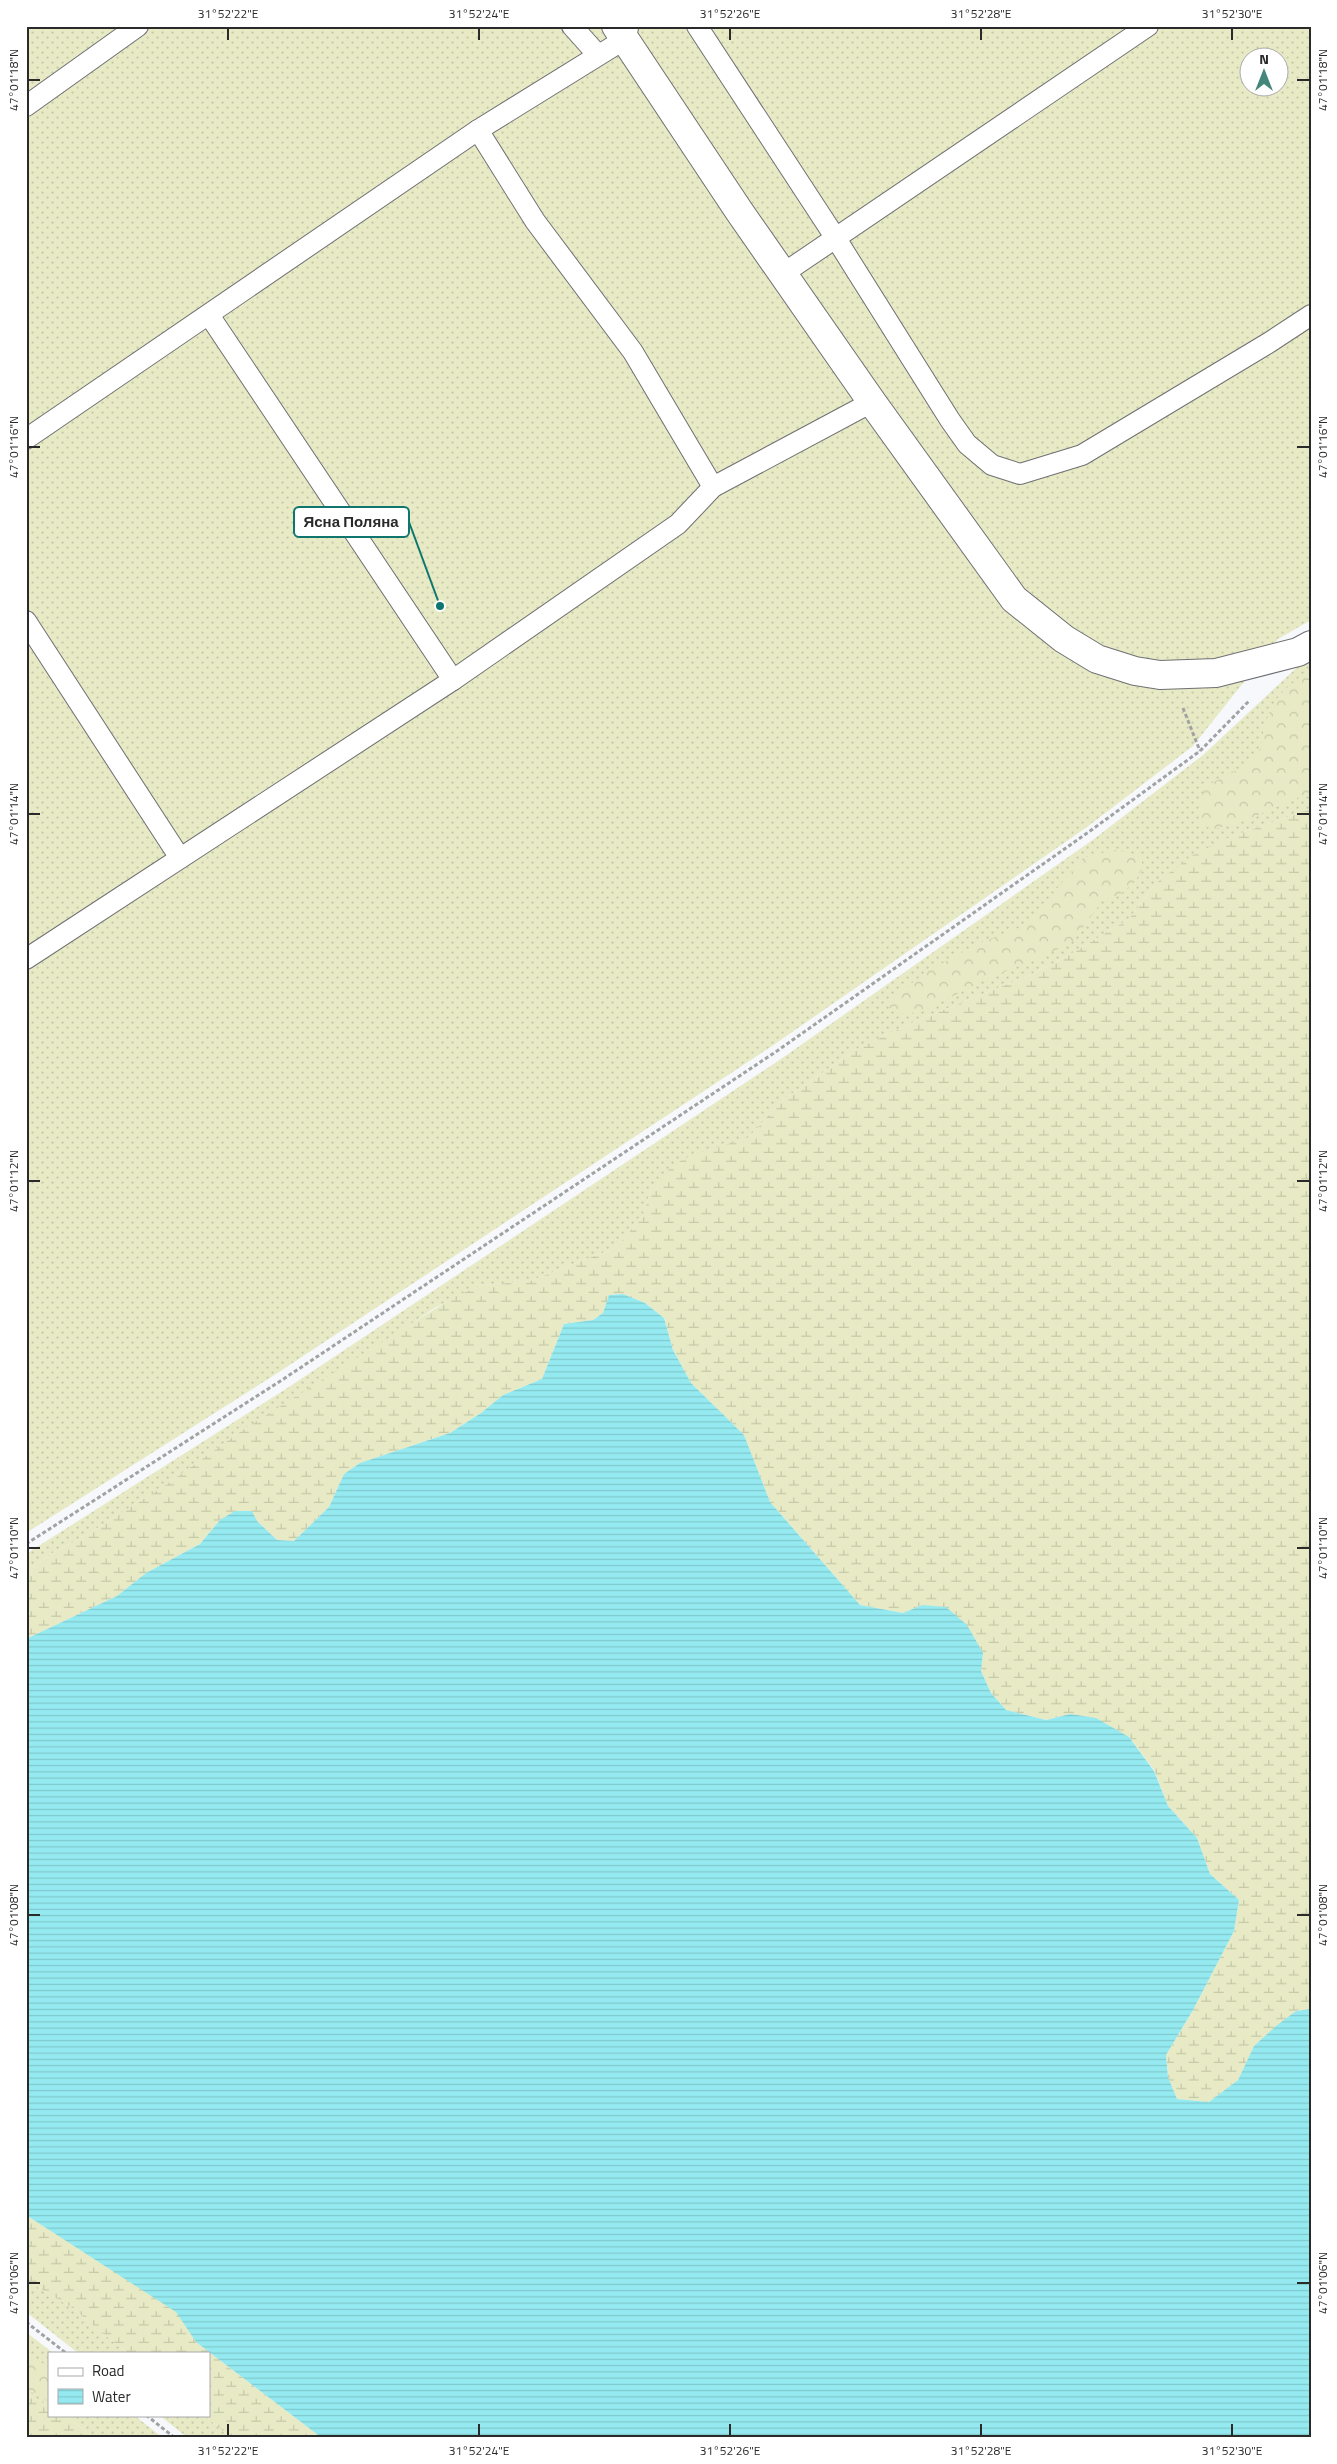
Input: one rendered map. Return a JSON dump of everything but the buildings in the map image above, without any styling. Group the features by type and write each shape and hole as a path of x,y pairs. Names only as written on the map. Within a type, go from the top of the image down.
{"street":[{"path":"623,31 739,212 784,273 872,402 1014,599 1064,639 1097,659 1135,672 1160,675 1216,673 1298,652 1311,644"}],"lane":[{"path":"26,106 138,26"},
{"path":"572,26 597,54"},
{"path":"697,26 835,237 950,420 968,444 992,465 1020,474 1082,455 1270,342 1311,315"},
{"path":"784,273 1148,26"},
{"path":"26,439 478,130 597,54 623,31"},
{"path":"478,130 535,221 632,352 712,487"},
{"path":"209,315 453,680"},
{"path":"26,959 453,680 678,524 712,487 872,402"},
{"path":"26,622 180,858"}],"path":[{"path":"26,1544 284,1378 777,1051 1090,831 1200,751 1256,694"},
{"path":"26,2322 65,2352"},
{"path":"147,2416 175,2438"}],"green space":[{"path":"26,26 1311,26 1311,620 1278,639 1193,746 1087,827 772,1046 279,1372 26,1533"},
{"path":"1311,657 1311,809 1230,837 1155,884 1129,919 1064,958 1028,976 918,1020 855,1050 783,1100 748,1138 722,1147 651,1190 643,1215 624,1239 610,1250 530,1281 482,1285 436,1307 388,1340 241,1431 167,1484 88,1534 47,1556 26,1573 26,1554 289,1387 781,1059 1094,839 1203,755 1305,660"},
{"path":"1311,672 1311,792 1244,821 1214,829 1200,825 1198,810 1205,787 1242,767 1254,757 1259,751 1265,725 1272,707 1287,688"},
{"path":"1311,809 1311,2009 1296,2011 1254,2046 1238,2080 1209,2102 1177,2099 1168,2077 1166,2055 1193,2010 1234,1931 1239,1900 1210,1874 1197,1838 1168,1806 1154,1770 1129,1737 1070,1714 1046,1720 1006,1710 991,1693 981,1671 983,1653 922,1605 903,1613 860,1605 770,1502 744,1435 691,1383 673,1350 664,1318 645,1303 623,1294 609,1295 603,1313 593,1320 564,1324 542,1379 503,1395 481,1413 450,1433 360,1463 344,1474 329,1507 294,1541 277,1540 257,1521 220,1520 200,1544 146,1573 117,1596 26,1639 26,1573 47,1556 88,1534 167,1484 241,1431 454,1297 482,1285 530,1281 610,1250 624,1239 643,1215 651,1190 673,1165 694,1154 748,1138 783,1100 855,1050 918,1020 1028,976 1064,958 1129,919 1155,884 1191,856 1230,837"},
{"path":"1113,850 1127,851 1141,858 1143,868 1134,883 1120,894 1102,901 1074,940 1045,956 991,977 921,1012 899,1014 889,1007 891,999 928,971 980,943 1026,925 1083,858"},
{"path":"26,2215 177,2312 196,2342 209,2352 126,2352 71,2307 26,2280"},
{"path":"26,2280 71,2307 126,2352 77,2352 26,2312"},
{"path":"26,2332 52,2352 48,2352 48,2405 26,2394"},
{"path":"26,2351 48,2367 48,2401 26,2389"},
{"path":"210,2353 322,2438 231,2438 205,2416 210,2416"},
{"path":"26,2394 48,2405 48,2416 66,2416 94,2438 26,2438"},
{"path":"66,2416 135,2416 163,2438 94,2438"},
{"path":"160,2416 205,2416 231,2438 188,2438"}],"water":[{"path":"623,1294 645,1303 664,1318 673,1350 691,1383 744,1435 770,1502 860,1605 903,1613 922,1605 946,1607 967,1625 983,1653 981,1671 991,1693 1006,1710 1046,1720 1070,1714 1096,1718 1129,1737 1154,1771 1168,1806 1197,1838 1210,1874 1239,1900 1234,1931 1193,2010 1166,2055 1168,2077 1177,2099 1209,2102 1238,2080 1254,2046 1296,2011 1311,2009 1311,2438 322,2438 196,2342 176,2312 26,2215 26,1639 117,1596 146,1573 200,1544 220,1520 235,1511 252,1511 257,1521 277,1540 294,1541 329,1507 344,1474 360,1463 450,1433 481,1413 503,1395 542,1379 564,1324 593,1320 603,1313 609,1295"}],"place":[{"name":"Ясна Поляна","path":"440,606"}]}
